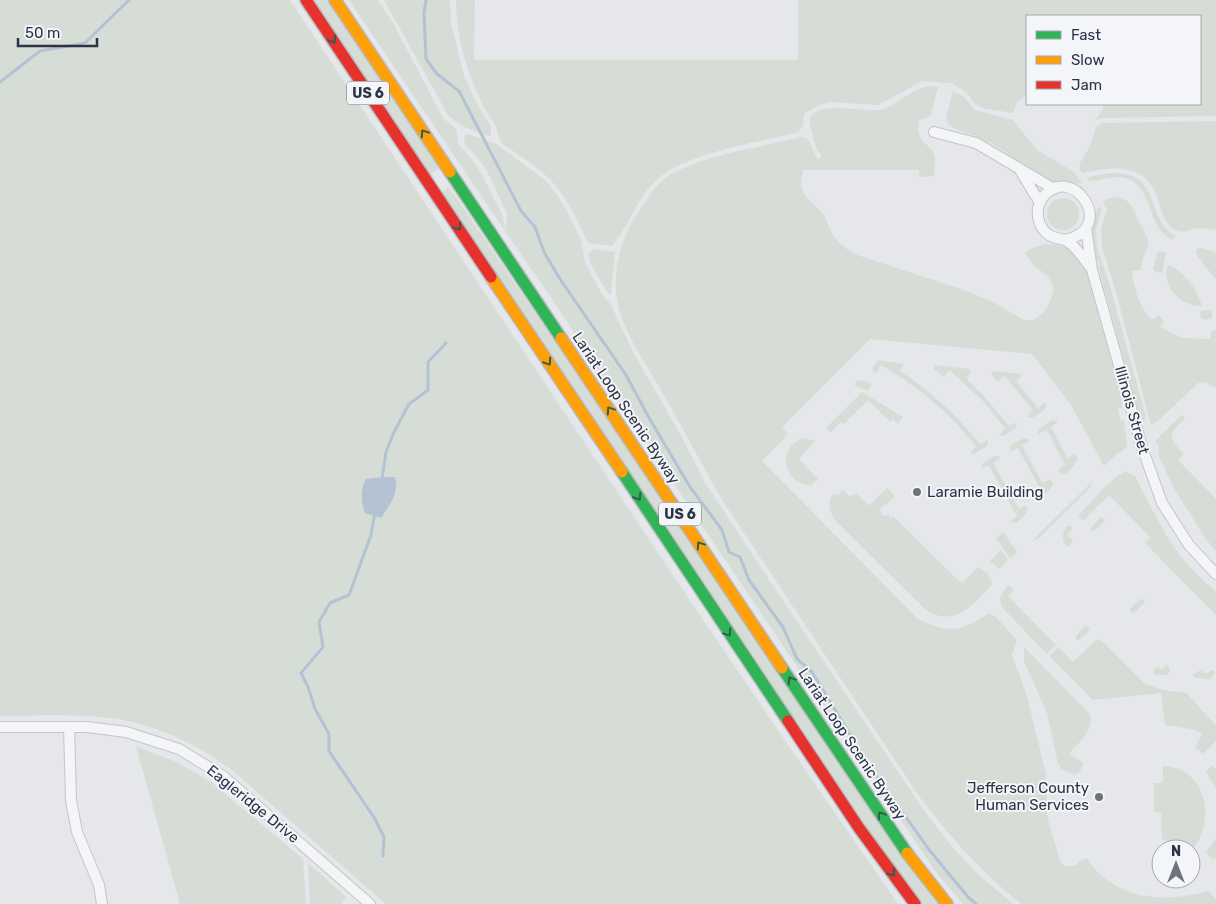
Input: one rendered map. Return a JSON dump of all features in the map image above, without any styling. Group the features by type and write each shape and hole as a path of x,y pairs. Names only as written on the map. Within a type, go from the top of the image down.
{"highway":[{"name":"Lariat Loop Scenic Byway","path":"306,0 441,180 881,816 909,856 947,904"},
{"name":"Lariat Loop Scenic Byway","path":"336,0 441,180 859,828 915,904"}],"street":[{"path":"934,132 976,143 1054,189"},
{"path":"1019,170 1040,203"},
{"path":"1071,188 1084,196 1088,203 1090,211 1086,228 1073,238 1057,239 1044,230 1038,216 1043,197 1054,189 1071,188"},
{"name":"Illinois Street","path":"1086,228 1092,270 1142,447 1162,503 1189,545 1216,574"},
{"path":"1064,240 1079,251 1092,270"},
{"name":"Eagleridge Drive","path":"0,726 87,727 126,732 178,749 223,776 370,904"},
{"path":"69,727 70,800 77,832 99,886 102,904"}],"shaded area":[{"path":"0,0 290,0 667,567 898,904 386,904 232,770 206,752 178,738 149,726 104,717 74,715 0,716"},
{"path":"312,0 329,0 440,167 429,176"},
{"path":"349,0 378,0 393,23 443,118 456,129 459,145 474,162 482,175 502,214 506,232 507,214 487,171 475,154 464,144 465,135 468,134 496,144 545,180 555,192 566,209 581,240 585,263 602,294 611,305 633,352 679,432 706,484 923,809 953,848 980,876 1013,904 963,904 936,872"},
{"path":"384,0 450,0 451,23 464,76 476,102 491,127 491,136 468,128 448,115"},
{"path":"456,0 475,0 474,60 798,60 798,0 1216,0 1216,116 1101,118 1094,121 1103,109 1103,105 1201,105 1201,15 1026,15 1026,96 1017,102 1013,113 982,108 974,103 963,90 951,83 922,81 878,105 830,102 819,105 805,113 803,117 804,124 796,133 701,156 667,172 648,188 612,246 587,241 569,205 557,188 538,169 502,143 466,65 456,13"},
{"path":"931,86 938,87 931,115 919,120 918,130 921,139 933,151 935,159 934,176 919,177 919,170 803,170 801,179 803,192 825,217 834,237 853,253 964,290 993,302 1024,320 1033,320 1043,313 1048,307 1054,287 1047,275 1034,266 1025,253 1039,246 1054,244 1075,253 1083,263 1092,284 1121,396 1122,407 1118,409 1121,421 1124,421 1127,445 1104,466 1071,405 1032,354 870,339 782,427 788,434 762,461 918,619 939,627 955,629 970,624 989,613 996,617 1017,640 1012,655 1026,693 1046,774 1047,816 1060,861 1065,866 1075,866 1081,860 1087,858 1098,872 1111,883 1125,890 1157,897 1191,895 1208,891 1216,899 1216,904 1021,904 979,866 919,796 726,506 635,346 622,318 616,291 616,270 624,240 638,212 653,190 667,176 704,160 801,137 807,139 818,159 822,156 816,148 810,126 813,114 820,110 840,108 879,110 891,106 916,90"},
{"path":"953,91 963,96 975,110 1013,120 1037,150 1074,172 1082,183 1068,184 1044,178 992,144 949,125 946,117"},
{"path":"1216,121 1216,230 1198,228 1182,232 1172,228 1165,220 1155,192 1149,182 1133,171 1114,168 1083,173 1079,169 1080,163 1090,146 1096,127 1102,123"},
{"path":"1110,173 1127,174 1138,179 1145,187 1165,227 1175,236 1173,240 1164,234 1158,226 1145,195 1139,186 1131,180 1119,177 1088,181 1089,177"},
{"path":"449,187 940,904 922,904 889,860 441,193"},
{"path":"1117,197 1131,205 1148,239 1141,270 1132,271 1138,297 1147,315 1152,320 1159,315 1164,321 1160,327 1182,338 1211,339 1211,332 1216,330 1216,387 1205,382 1198,383 1159,420 1151,425 1116,292 1102,247 1101,228 1107,210 1103,202"},
{"path":"1063,198 1075,202 1079,214 1075,226 1063,230 1051,226 1047,214 1051,202"},
{"path":"1100,206 1102,209 1096,228 1097,248 1109,283 1145,413 1146,420 1143,422 1139,414 1098,266 1100,265 1097,259 1095,259 1092,225 1093,218"},
{"path":"1200,248 1216,254 1216,280 1196,254 1196,250"},
{"path":"593,249 615,252 611,294 609,294 591,265 588,254"},
{"path":"1161,251 1166,253 1162,273 1156,272 1153,269 1157,253"},
{"path":"1168,265 1180,272 1190,282 1202,306 1187,303 1174,294 1167,281"},
{"path":"1212,310 1212,318 1207,320 1201,318 1200,311"},
{"path":"879,360 904,364 900,371 943,404 980,444 987,440 987,446 974,454 970,453 976,446 955,422 932,401 908,382 881,365 876,373 873,371 873,366"},
{"path":"934,365 969,369 971,372 966,378 1009,426 1017,422 1016,428 1004,436 999,435 1005,428 982,400 949,370 944,377 934,369"},
{"path":"992,371 1021,374 1022,376 1016,381 1038,408 1044,403 1046,404 1045,410 1032,418 1027,417 1033,410 1005,376 998,381 991,374"},
{"path":"862,380 872,384 868,391 854,385 857,381"},
{"path":"862,392 903,417 898,424 893,419 890,422 868,400 844,424 841,422 831,432 826,428"},
{"path":"1183,415 1185,419 1175,429 1172,440 1184,454 1178,460 1216,499 1216,551 1206,539 1173,487 1159,456 1158,444 1155,441"},
{"path":"1052,420 1057,421 1051,427 1067,458 1075,454 1078,459 1074,466 1065,474 1058,470 1065,465 1049,434 1046,430 1038,433 1040,428"},
{"path":"805,438 815,441 799,459 818,479 811,485 794,479 786,464 786,456 789,449 795,442"},
{"path":"1024,438 1029,441 1022,445 1042,483 1050,479 1053,484 1039,499 1034,495 1041,490 1018,448 1010,450 1011,445"},
{"path":"994,456 999,456 1000,459 993,463 1019,509 1027,506 1027,513 1016,523 1010,522 1017,516 989,466 981,469 983,463"},
{"path":"1127,471 1135,476 1158,521 1178,553 1216,592 1216,615 1145,543 1150,537 1109,495 1084,520 1079,518 1079,515 1102,490 1116,477"},
{"path":"1092,482 1090,488 1038,539 1032,541"},
{"path":"887,488 895,496 880,509 882,516 889,515 890,518 893,516 960,582 963,582 978,567 987,573 992,581 991,586 963,612 946,617 926,610 835,520 831,513 829,504 833,494 838,495 843,490 849,496 857,494 870,505"},
{"path":"1101,517 1105,520 1092,532 1091,528"},
{"path":"1067,526 1071,526 1072,529 1067,534 1073,541 1068,547 1064,543 1063,537"},
{"path":"1004,533 1017,552 1010,558 996,538"},
{"path":"1001,550 1008,560 999,569 990,561"},
{"path":"1008,585 1015,590 1008,596 1056,645 1047,654 1001,606 1000,597"},
{"path":"1140,599 1145,600 1144,603 1134,613 1131,613 1130,609"},
{"path":"1085,626 1090,628 1089,631 1079,640 1076,640 1076,636"},
{"path":"1097,639 1102,641 1144,683 1162,690 1186,693 1216,725 1216,741 1203,754 1195,748 1202,733 1191,729 1165,725 1161,693 1093,700 1049,656 1058,647 1073,662"},
{"path":"1024,647 1089,713 1091,724 1089,730 1069,754 1083,763 1080,772 1075,775 1061,769 1058,763 1047,713 1024,661"},
{"path":"1168,665 1170,670 1167,675 1155,675 1153,673 1157,666 1161,670"},
{"path":"1201,670 1205,674 1212,670 1215,672 1211,679 1195,678 1193,674"},
{"path":"136,746 176,762 211,782 303,859 306,904 180,904"},
{"path":"1212,765 1216,769 1216,788 1206,772"},
{"path":"1163,766 1178,769 1190,776 1199,787 1204,799 1205,813 1204,827 1199,839 1162,839 1161,812 1154,812 1154,783 1163,783"},
{"path":"1216,838 1216,858 1214,860 1206,853"},
{"path":"308,863 346,897 341,904 310,904"}],"water":[{"path":"395,477 396,488 393,499 381,518 365,513 362,496 366,479"}],"waterway":[{"path":"0,82 40,51 85,43 129,0"},
{"path":"426,0 424,13 426,59 437,74 459,91 521,211 535,227 544,252 560,279 626,375 690,487 722,530 729,552 740,557 749,580 783,627 797,659 812,672 868,764 930,851 976,904"},
{"path":"382,479 386,452 394,432 409,404 428,390 428,362 446,343"},
{"path":"375,512 371,535 349,595 330,603 319,622 323,647 301,673 315,709 329,734 329,751 375,819 384,837 383,856"}],"traffic: fast":[{"path":"450,172 561,338"},
{"path":"622,472 788,721"},
{"path":"782,668 907,853"}],"traffic: slow":[{"path":"335,0 450,172"},
{"path":"491,277 622,472"},
{"path":"561,338 782,668"},
{"path":"907,853 947,904"}],"traffic: jam":[{"path":"306,0 491,277"},
{"path":"788,721 859,828 915,904"}],"place":[{"name":"Laramie Building","path":"917,492"},
{"name":"Jefferson County Human Services","path":"1099,797"}]}
